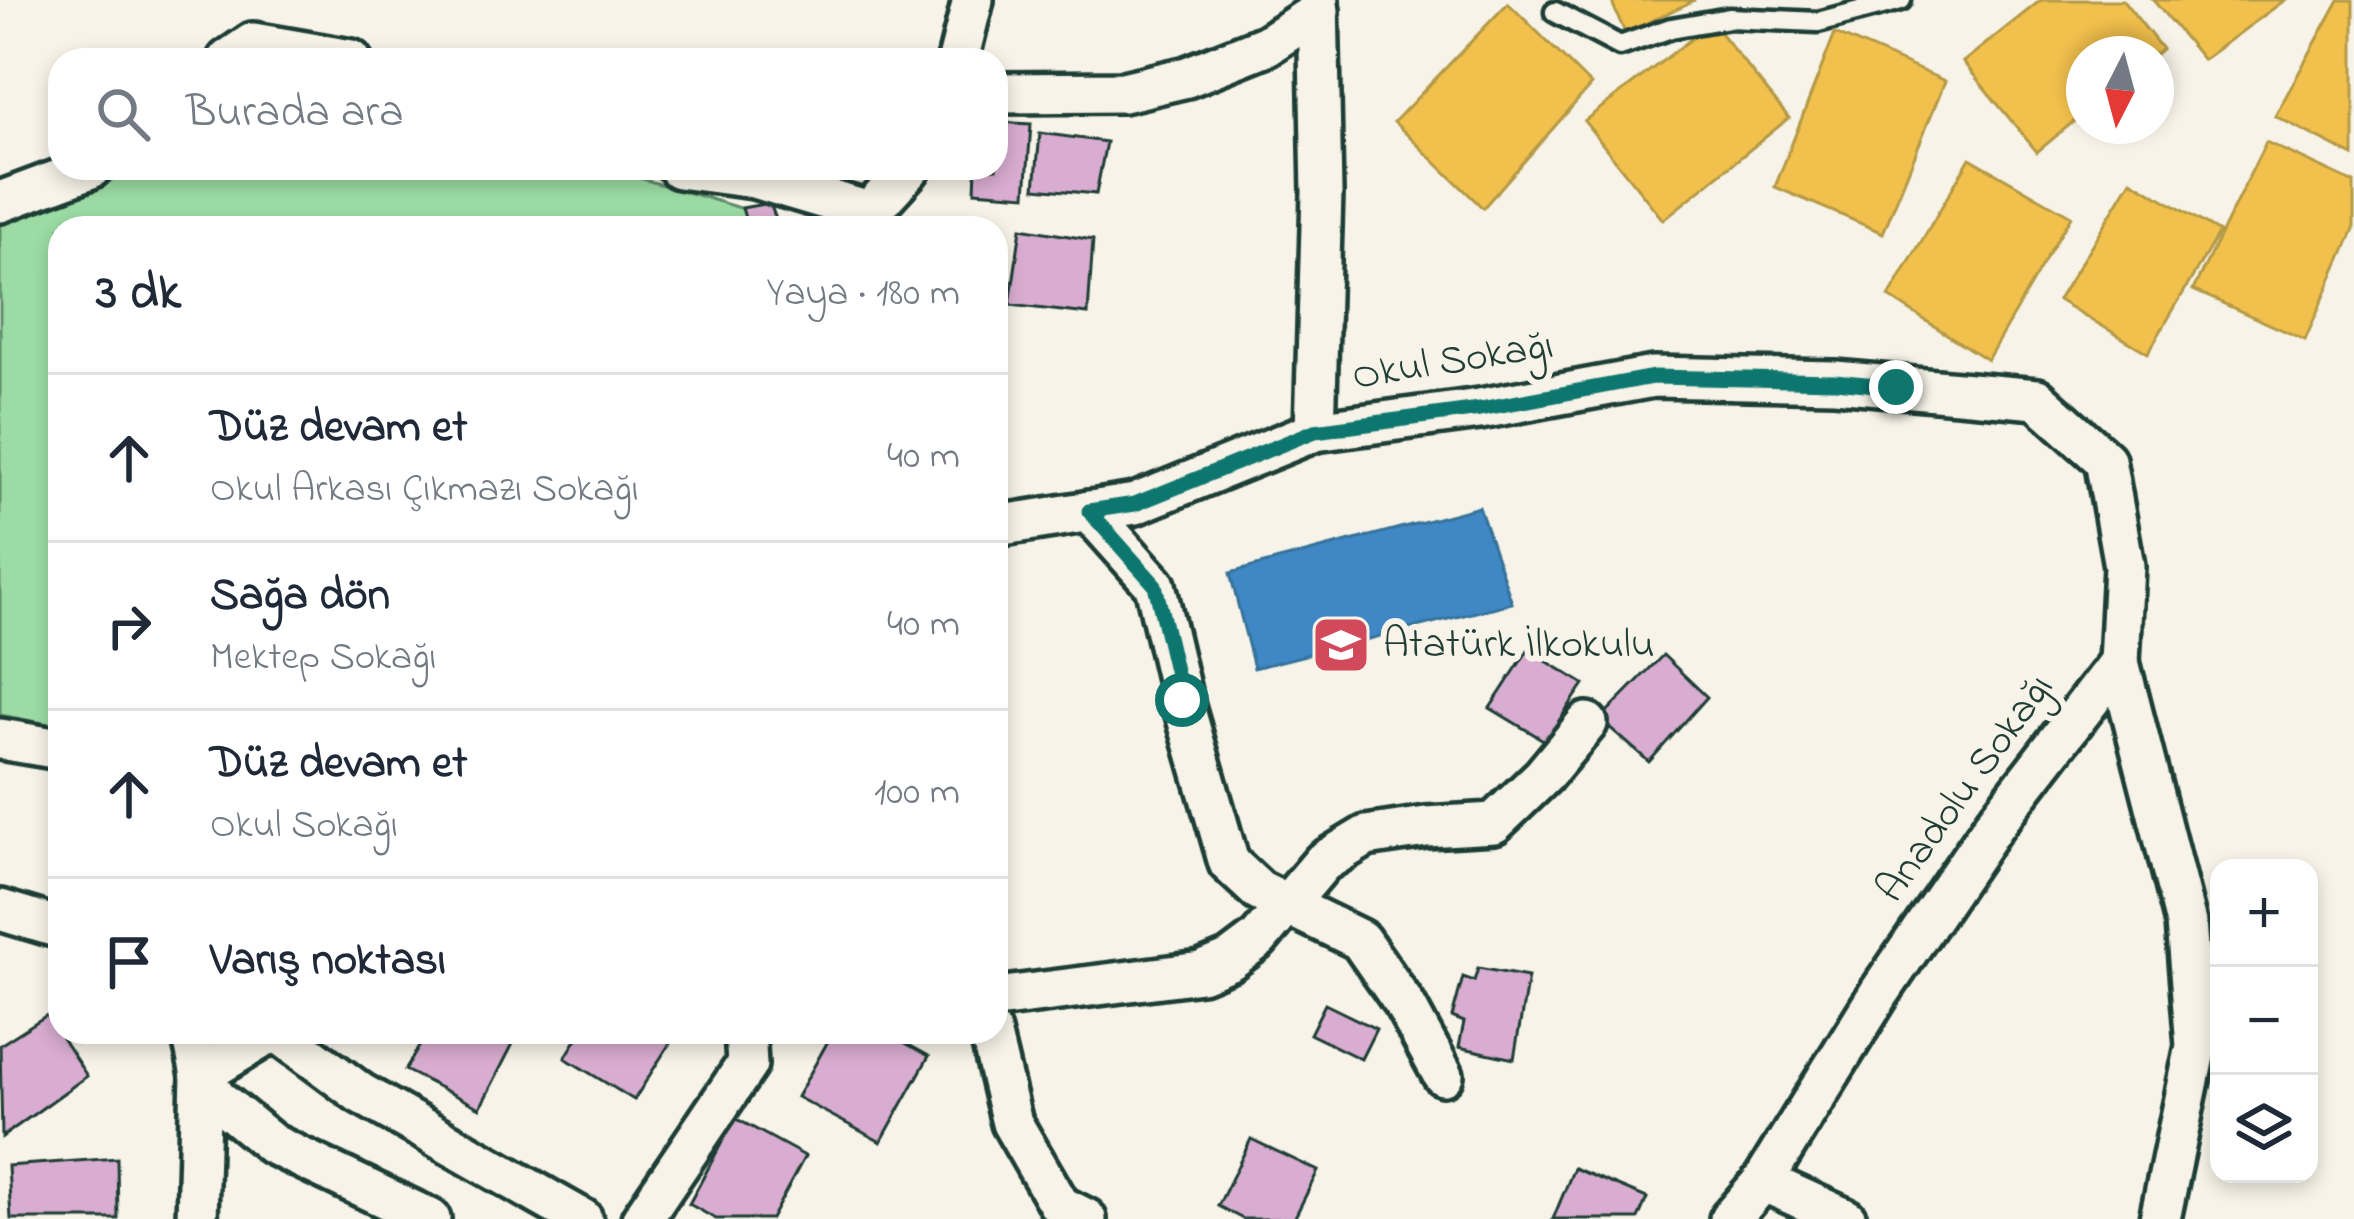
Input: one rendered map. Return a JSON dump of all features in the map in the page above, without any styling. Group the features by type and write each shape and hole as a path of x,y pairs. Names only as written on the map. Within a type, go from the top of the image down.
{"street":[{"path":"961,48 973,0"},
{"path":"1008,93 1124,92 1187,77 1267,45 1318,5"},
{"name":"Okul Sokağı","path":"1318,5 1322,193 1315,431 1480,409 1653,377 1835,381 2037,399"},
{"path":"246,48 253,43 282,48"},
{"path":"0,202 59,180"},
{"path":"759,180 852,216"},
{"path":"866,216 899,180"},
{"name":"Anadolu Sokağı","path":"1730,1219 1763,1181 1880,992 1995,823 2119,662 2124,566 2105,460 2037,399"},
{"path":"1008,524 1135,504 1315,431"},
{"path":"1089,511 1155,585 1229,863 1259,891 1360,940 1405,1005 1443,1075"},
{"path":"2119,662 2186,923 2196,1046 2161,1219"},
{"path":"1008,997 1201,973 1230,960 1258,939 1323,862 1366,836 1494,823 1543,776 1587,723"},
{"path":"0,739 48,747"},
{"path":"0,910 48,924"},
{"path":"195,1044 201,1075 197,1219"},
{"path":"201,1075 254,1044"},
{"path":"292,1044 360,1093 582,1219"},
{"path":"642,1219 747,1064 746,1044"},
{"path":"993,1044 1012,1123 1060,1206 1086,1219"},
{"path":"201,1075 216,1099 272,1144 430,1219"},
{"path":"1763,1181 1846,1219"}],"lane":[{"path":"1556,12 1620,46 1671,28 1729,18 1818,22 1901,0"}],"green space":[{"path":"646,180 767,216 48,216 48,724 0,715 0,224 109,182"}],"building: Konut":[{"path":"1611,0 1695,0 1625,33"},
{"path":"2041,0 2123,0 2152,36 2066,36 2066,128 2037,152 1963,62"},
{"path":"2153,0 2285,0 2203,60"},
{"path":"2339,0 2354,0 2354,156 2275,116"},
{"path":"1508,3 1591,85 1483,208 1394,122"},
{"path":"1712,23 1789,118 1663,220 1584,121"},
{"path":"1835,33 1945,81 1883,233 1775,187"},
{"path":"2266,142 2354,183 2354,229 2305,340 2193,290"},
{"path":"1970,158 2071,216 1987,360 1889,297"},
{"path":"2131,180 2219,232 2148,353 2058,300"}],"building: Okul":[{"path":"1479,507 1512,603 1254,668 1230,573"}],"building: Diğer":[{"path":"1008,123 1031,124 1026,195 975,191 975,180 1008,180"},
{"path":"1040,133 1106,142 1096,194 1035,188"},
{"path":"770,203 775,216 744,216 742,208"},
{"path":"1021,228 1093,240 1088,314 1010,305"},
{"path":"1528,650 1584,684 1545,741 1490,708"},
{"path":"1663,655 1707,697 1649,762 1600,719"},
{"path":"1478,968 1528,977 1514,1059 1459,1047 1464,1022 1452,1017 1463,977 1474,981"},
{"path":"1325,1004 1376,1029 1361,1059 1310,1034"},
{"path":"47,1015 48,1044 66,1044 87,1076 2,1137 0,1045"},
{"path":"421,1044 513,1044 480,1108 405,1070"},
{"path":"574,1044 669,1044 634,1100 565,1058"},
{"path":"826,1044 907,1044 929,1056 881,1142 797,1097"},
{"path":"735,1118 805,1156 771,1219 716,1219 689,1204"},
{"path":"1251,1139 1318,1171 1294,1219 1243,1219 1218,1206"},
{"path":"117,1158 118,1219 11,1219 8,1166"},
{"path":"1574,1168 1647,1198 1638,1219 1553,1219"}],"place":[{"name":"Atatürk İlkokulu","path":"1341,645"}],"route":[{"path":"1182,700 1155,585 1089,511 1135,504 1315,431 1480,409 1653,377 1896,387"}]}
